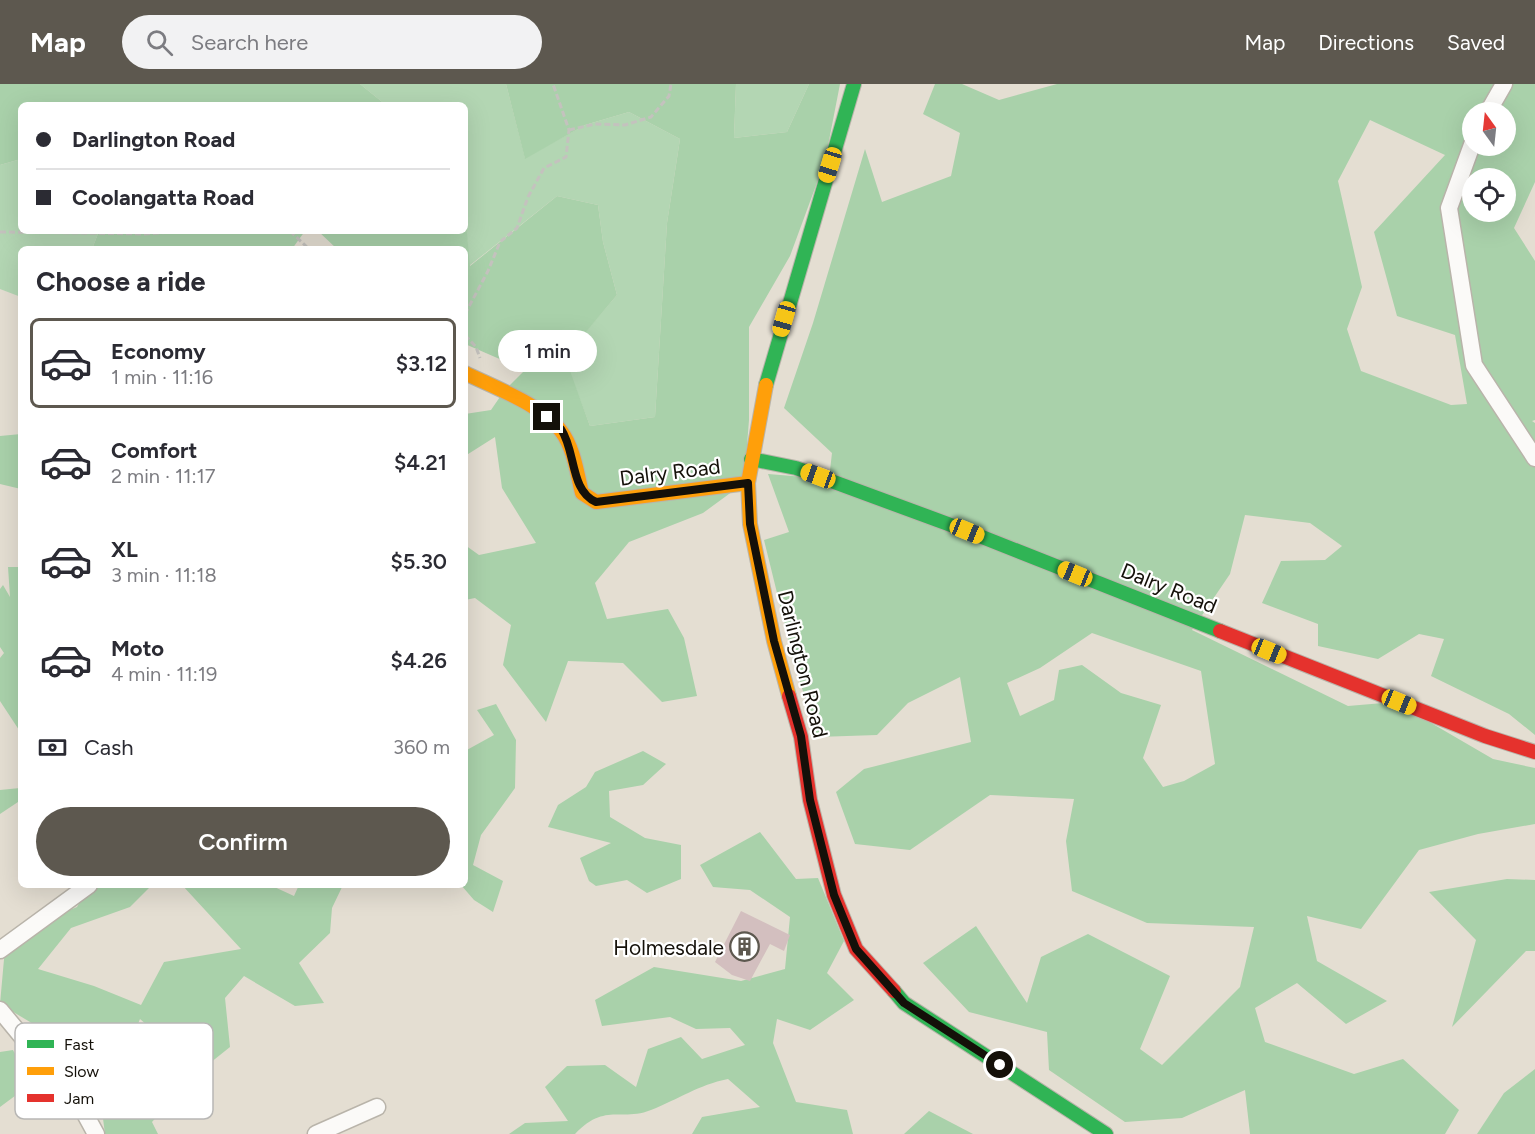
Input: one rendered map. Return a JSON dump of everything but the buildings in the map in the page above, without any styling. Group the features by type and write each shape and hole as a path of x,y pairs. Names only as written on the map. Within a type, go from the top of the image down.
{"street":[{"name":"Darlington Road","path":"854,84 761,401 748,483 750,524 774,641 801,736 810,800 834,895 856,949 904,1003 1106,1134"},
{"path":"1494,102 1504,84"},
{"path":"1468,156 1449,208 1474,365 1535,458"},
{"name":"Dalry Road","path":"468,375 547,417 560,428 567,441 582,492 596,502 748,483"},
{"name":"Dalry Road","path":"751,459 796,468 956,527 1485,736 1535,752"},
{"path":"0,950 85,888"},
{"path":"0,1010 15,1028"},
{"path":"316,1134 377,1107"},
{"path":"88,1119 96,1134"}],"path":[{"path":"468,308 500,242 517,228 528,197 544,168 566,157 569,130 553,84"},
{"path":"569,130 595,124 625,125 651,117 669,96 671,84"},
{"path":"0,232 18,232"},
{"path":"293,234 306,246"}],"green space":[{"path":"0,84 360,84 382,102 18,102 18,160 0,165"},
{"path":"360,84 506,84 525,158 585,125 629,112 680,139 667,223 655,417 590,426 564,357 617,295 603,242 598,205 557,196 469,266 467,234 468,102 382,102"},
{"path":"506,84 736,84 734,138 787,132 809,84 840,84 825,161 790,256 749,327 749,420 744,483 703,513 629,542 595,583 607,619 668,609 684,638 697,696 662,702 623,663 568,661 546,722 503,665 511,625 475,598 468,599 468,547 479,555 536,543 502,488 495,437 468,454 468,414 491,410 504,391 525,370 468,345 468,246 334,246 321,234 467,234 470,266 557,196 598,205 603,242 617,295 565,357 590,426 655,417 667,223 680,139 629,112 585,125 525,159"},
{"path":"736,84 809,84 787,132 734,138"},
{"path":"935,84 962,84 999,100 1057,84 1535,84 1535,182 1514,228 1535,261 1535,420 1532,421 1535,423 1535,735 1509,714 1431,676 1444,639 1419,634 1378,659 1318,646 1318,624 1262,603 1281,561 1325,560 1342,546 1310,523 1245,515 1230,574 1192,630 1348,706 1395,702 1493,759 1535,768 1535,824 1478,834 1419,850 1361,929 1307,916 1317,961 1387,1001 1346,1024 1297,983 1255,1008 1265,1042 1354,1074 1403,1059 1459,1110 1445,1134 1250,1134 1245,1090 1182,1118 1125,1122 1049,1070 1047,1032 969,1012 923,963 976,926 1027,1003 1041,957 1088,934 1170,976 1140,1049 1162,1065 1240,987 1254,927 1147,923 1072,891 1066,841 1074,799 990,795 910,850 855,844 836,792 864,769 971,742 960,677 908,703 877,735 817,737 794,662 764,540 789,532 768,474 829,479 832,453 784,408 813,323 865,149 882,202 951,176 960,133 923,114","holes":["1370,120 1445,155 1374,232 1397,316 1455,335 1467,404 1451,405 1361,371 1347,329 1362,287 1338,181","1092,633 1201,671 1215,764 1184,781 1163,787 1143,758 1161,705 1121,693 1082,665 1059,670 1054,700 1020,716 1007,683 1040,668"]},
{"path":"18,160 18,234 98,234 93,246 18,246 18,296 0,289 0,165"},
{"path":"98,234 303,234 294,246 93,246"},
{"path":"18,434 18,488 0,484 0,436"},
{"path":"8,567 18,567 18,728 0,701 0,658 4,653 0,647 0,589 3,585 10,597"},
{"path":"496,704 516,740 515,788 481,835 473,865 503,881 493,912 474,900 464,888 468,888 468,749 494,735 477,710"},
{"path":"643,751 666,764 643,785 609,791 610,817 645,838 681,845 681,879 647,893 627,880 596,886 589,881 580,858 611,843 548,827 558,805 586,787 595,772"},
{"path":"18,788 18,802 0,814 0,790"},
{"path":"760,832 796,879 818,878 844,941 827,973 854,1000 810,1030 777,1019 773,1043 796,1102 847,1110 853,1134 692,1134 702,1117 760,1107 728,1079 698,1089 651,1110 595,1118 575,1134 509,1134 525,1123 568,1121 545,1087 567,1066 605,1065 636,1087 648,1049 681,1037 702,1059 745,1045 730,1028 696,1029 670,1017 602,1026 595,1000 654,967 741,981 785,969 790,917 750,890 713,887 700,865"},
{"path":"1507,879 1535,880 1535,951 1526,951 1452,1027 1476,940 1429,892"},
{"path":"87,888 149,888 130,907 71,928 38,969 94,986 141,1005 164,962 241,949 185,888 277,888 294,896 298,888 342,888 332,908 330,933 299,963 324,1003 295,1006 244,976 225,998 230,1047 213,1061 213,1023 145,1023 140,1019 138,1023 32,1023 0,1004 6,937 77,907"},
{"path":"13,1050 15,1054 15,1096 0,1107 0,1052"},
{"path":"1535,1069 1535,1134 1477,1134 1504,1093"},
{"path":"929,1111 973,1134 904,1134"},
{"path":"103,1119 155,1119 152,1122 158,1134 105,1134"}],"traffic: fast":[{"path":"766,385 854,84"},
{"path":"751,459 796,468 967,531 1220,631"},
{"path":"894,991 904,1003 1106,1134"}],"traffic: slow":[{"path":"468,374 517,397 553,422 569,445 582,493 596,502 748,483"},
{"path":"766,385 748,483 750,524 774,641 789,696"}],"traffic: jam":[{"path":"1220,631 1485,736 1535,752"},
{"path":"789,696 801,737 810,800 834,895 856,949 894,991"}],"place":[{"name":"Holmesdale","path":"745,947"}],"route":[{"path":"547,417 560,428 567,441 582,492 587,498 596,502 748,483 750,524 774,641 801,736 810,800 834,895 856,949 904,1003 1000,1065"}]}
